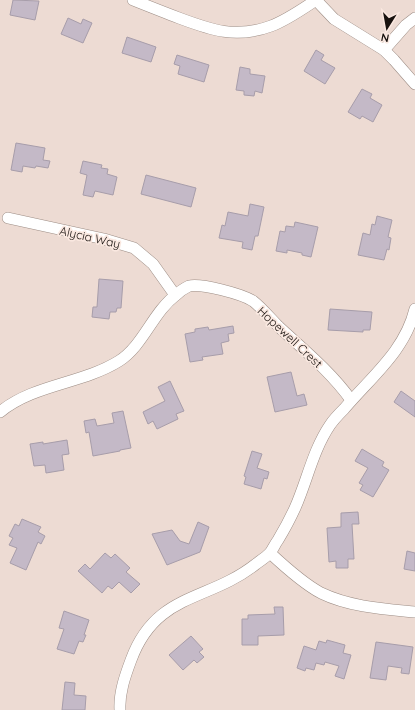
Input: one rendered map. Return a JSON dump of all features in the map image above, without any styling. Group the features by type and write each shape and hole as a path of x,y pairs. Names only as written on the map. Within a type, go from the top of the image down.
{"street":[{"path":"133,0 204,27 231,33 244,33 271,26 295,14 316,0 334,19 384,50 415,84"},
{"path":"384,50 406,25 415,18"},
{"name":"Alycia Way","path":"8,218 104,239 134,248 153,264 175,295"},
{"name":"Hopewell Crest","path":"0,412 16,400 106,368 121,360 133,350 155,317 175,295 189,286 206,286 223,290 253,301 340,385 351,400"},
{"path":"120,710 121,691 128,668 141,637 152,623 165,611 176,604 245,573 270,553 296,507 312,460 330,425 411,334 415,309"},
{"path":"270,553 286,568 320,592 336,599 366,606 415,612"}],"building":[{"path":"13,0 39,1 35,20 10,15"},
{"path":"68,18 81,24 83,19 92,23 83,43 61,34"},
{"path":"127,37 156,47 151,62 122,53"},
{"path":"316,50 324,55 321,60 335,68 325,84 304,71"},
{"path":"177,55 209,65 204,82 178,74 180,66 174,64"},
{"path":"240,67 250,69 250,74 265,76 262,93 255,91 254,96 244,95 244,91 236,90"},
{"path":"362,89 372,94 370,98 382,105 373,122 362,116 360,119 348,112"},
{"path":"16,143 45,148 43,160 50,161 48,168 23,166 22,172 11,170"},
{"path":"83,161 102,165 101,168 108,169 107,174 117,177 113,195 95,191 93,197 83,195 87,175 80,173"},
{"path":"146,175 196,188 191,207 141,194"},
{"path":"250,204 264,207 258,236 255,236 252,250 242,248 243,242 219,238 222,225 225,226 228,212 248,216"},
{"path":"377,216 392,220 388,237 391,238 389,250 387,249 384,260 358,255 363,233 370,235 372,224 375,225"},
{"path":"295,222 318,227 311,257 302,255 302,253 287,250 287,253 276,251 280,231 285,232 286,226 294,227"},
{"path":"99,279 123,281 121,308 117,308 116,312 110,312 109,319 92,317 93,307 97,307"},
{"path":"330,309 372,312 370,330 363,330 363,332 328,330"},
{"path":"233,326 234,333 228,334 229,341 221,343 223,354 202,357 203,360 190,362 185,334 195,332 195,329 208,327 209,330"},
{"path":"291,372 297,396 304,394 307,405 275,412 267,377"},
{"path":"170,381 184,411 176,414 178,419 157,429 153,421 148,424 143,412 165,401 158,387"},
{"path":"401,391 415,401 415,417 394,402"},
{"path":"123,411 131,448 93,456 89,432 86,433 84,421 95,419 97,426 114,423 112,413"},
{"path":"67,440 69,454 62,455 64,470 46,473 45,465 34,466 30,444 43,442 43,444"},
{"path":"362,449 384,462 382,466 389,470 373,497 360,490 363,485 359,483 368,468 355,461"},
{"path":"252,451 262,454 257,468 269,472 267,479 264,478 261,489 244,484 246,477 244,476"},
{"path":"358,512 359,524 352,524 354,559 348,559 348,568 336,568 336,561 329,562 327,528 341,527 341,513"},
{"path":"22,519 41,527 38,532 45,536 41,544 38,542 26,570 10,563 17,548 9,545 13,538 9,536 15,524 19,526"},
{"path":"198,522 209,527 200,552 167,565 152,534 172,530 180,541 189,544"},
{"path":"407,551 415,553 415,571 404,569"},
{"path":"105,553 111,558 115,554 130,568 126,572 140,584 131,593 119,582 112,589 108,586 102,593 78,571 85,564 90,569"},
{"path":"274,607 283,607 284,635 258,636 258,645 242,645 242,619 248,619 248,615 275,614"},
{"path":"64,611 89,620 83,642 79,641 74,654 57,649 64,629 59,628"},
{"path":"191,636 203,649 199,652 204,657 197,663 194,660 183,670 169,655"},
{"path":"327,640 345,645 343,653 351,655 344,679 335,676 339,666 325,662 324,665 316,663 314,670 306,668 305,671 297,668 304,646 316,650 319,641 326,643"},
{"path":"376,642 413,647 409,674 401,673 402,668 388,666 386,680 370,678"},
{"path":"65,682 75,683 74,695 86,696 85,710 62,710"}]}
